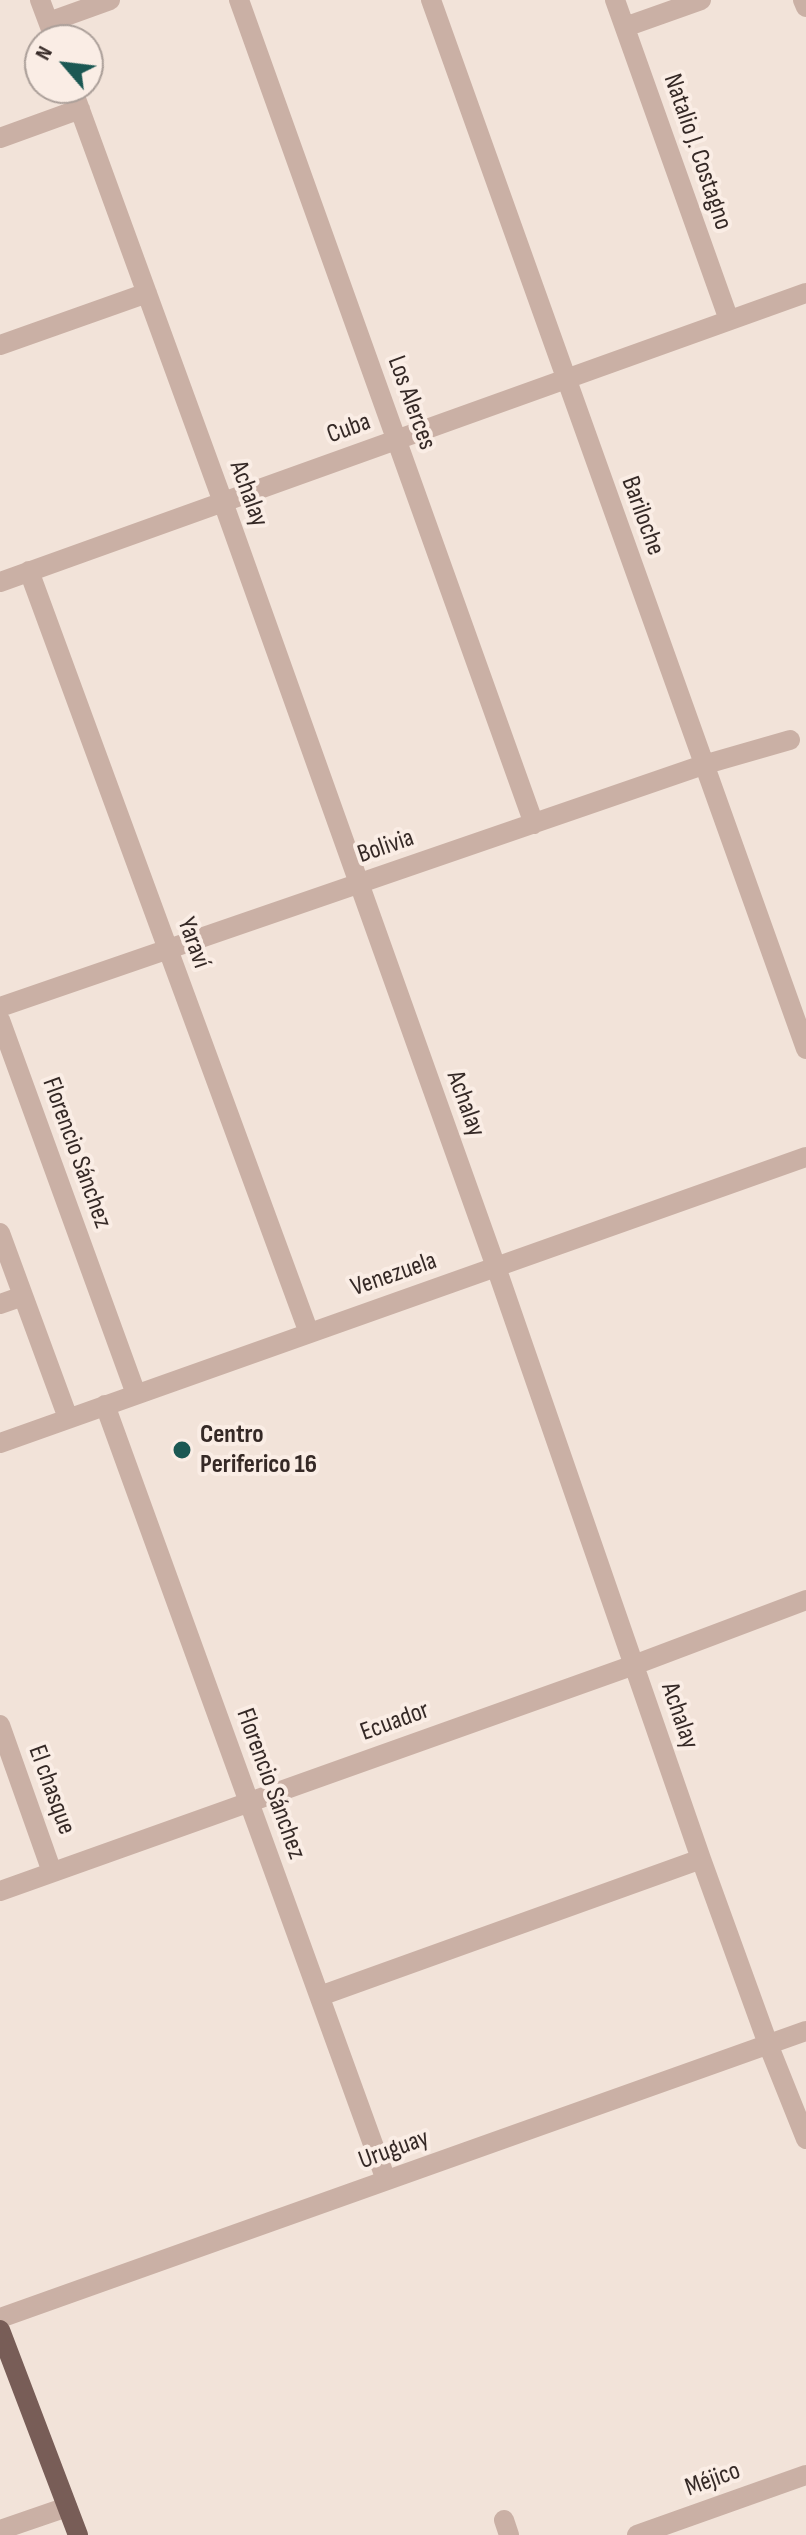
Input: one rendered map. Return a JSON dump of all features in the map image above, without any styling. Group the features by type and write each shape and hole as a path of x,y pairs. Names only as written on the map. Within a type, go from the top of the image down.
{"main road":[{"path":"0,2330 78,2535"}],"street":[{"path":"40,0 49,24"},
{"path":"65,24 110,0"},
{"name":"Los Alerces","path":"239,0 534,824"},
{"name":"Bariloche","path":"431,0 806,1049"},
{"name":"Natalio J. Costagno","path":"615,0 729,320"},
{"path":"625,27 701,0"},
{"path":"803,0 806,7"},
{"name":"Achalay","path":"78,104 496,1267 701,1859 806,2139"},
{"path":"0,138 80,109"},
{"path":"0,345 147,293"},
{"name":"Cuba","path":"0,582 806,293"},
{"name":"Yaraví","path":"29,571 309,1333"},
{"name":"Bolivia","path":"0,1007 703,765 790,740"},
{"name":"Florencio Sánchez","path":"0,1020 136,1394"},
{"name":"Venezuela","path":"0,1443 806,1157"},
{"path":"0,1233 68,1418"},
{"path":"0,1304 23,1296"},
{"name":"Florencio Sánchez","path":"105,1405 386,2180"},
{"name":"Ecuador","path":"0,1891 634,1665 806,1600"},
{"name":"El chasque","path":"0,1725 4,1751 52,1872"},
{"path":"320,1996 701,1859"},
{"name":"Uruguay","path":"0,2318 806,2031"},
{"name":"Méjico","path":"637,2535 806,2475"},
{"path":"0,2530 67,2507"}],"place":[{"name":"Centro Periferico 16","path":"182,1450"}]}
